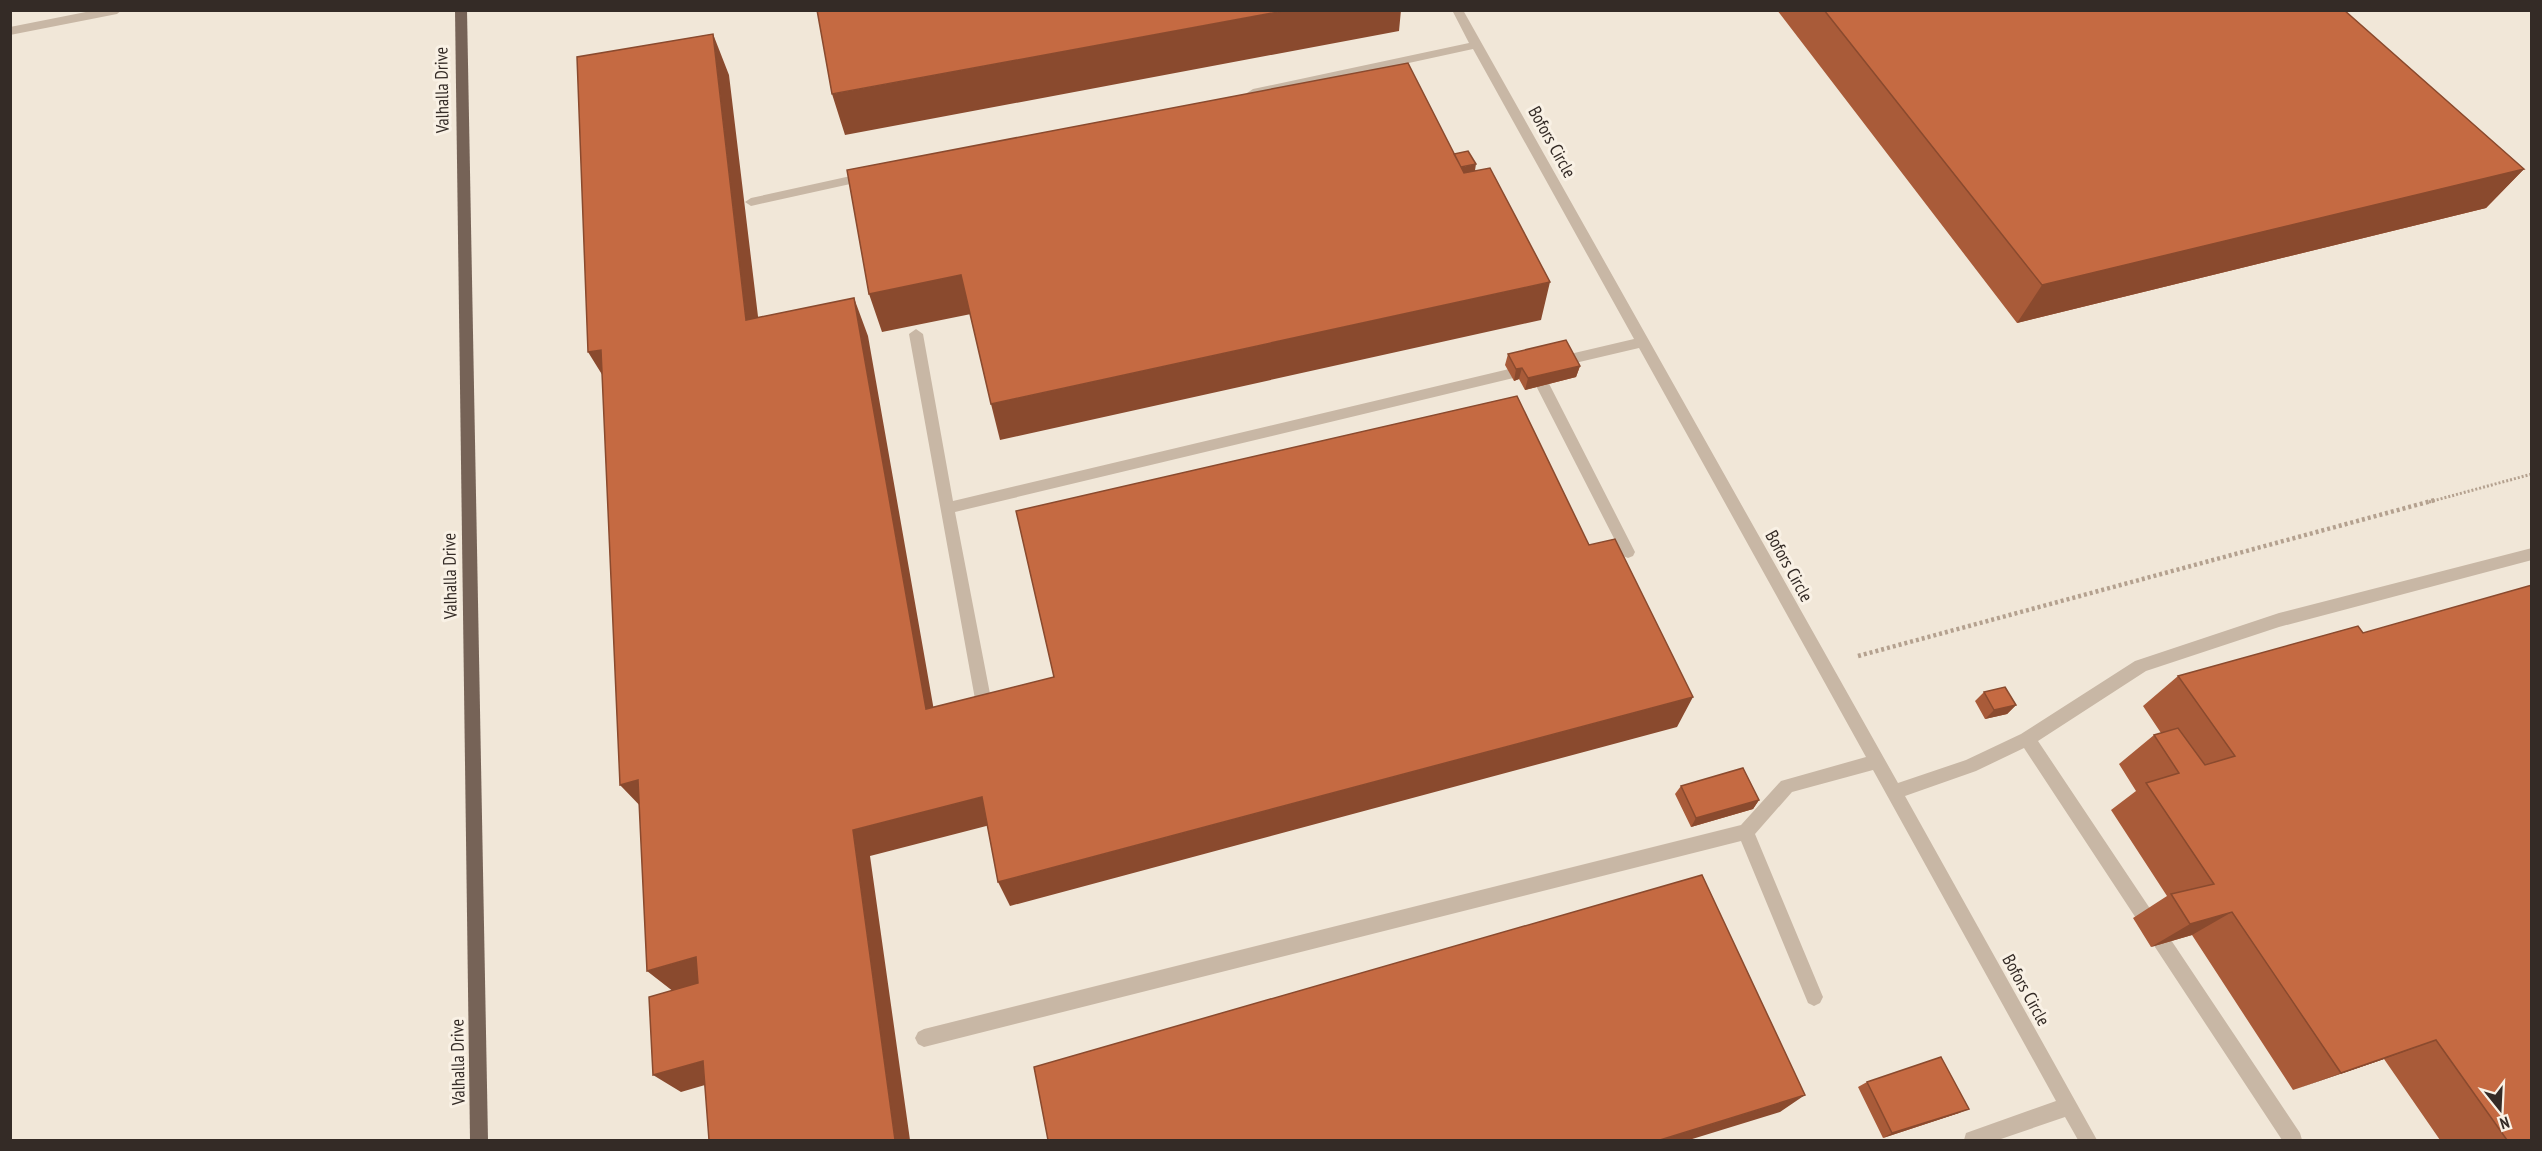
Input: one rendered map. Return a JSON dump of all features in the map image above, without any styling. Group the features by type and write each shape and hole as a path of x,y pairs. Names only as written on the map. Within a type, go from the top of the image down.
{"main road":[{"name":"Valhalla Drive","path":"461,10 479,1140"}],"street":[{"path":"10,31 117,10"},
{"name":"Bofors Circle","path":"1456,10 2088,1140"},
{"path":"1242,95 1476,45"},
{"path":"751,202 879,174"},
{"path":"916,334 983,699"},
{"path":"947,508 1642,342"},
{"path":"1534,368 1628,552"},
{"path":"1894,792 1970,766 2028,739 2141,666 2279,620 2532,554"},
{"path":"2028,739 2292,1140"},
{"path":"924,1038 1746,832 1787,786 1876,762"},
{"path":"1746,832 1814,996"},
{"path":"1973,1140 2069,1106"}],"path":[{"path":"1823,666 2532,474"}],"building":[{"path":"817,10 1289,10 832,94"},
{"path":"1824,10 2344,10 2524,169 2042,285"},
{"path":"713,34 746,320 854,298 926,709 1054,677 1016,511 1517,396 1589,545 1615,539 1693,697 998,882 982,797 853,830 895,1140 709,1140 703,1061 653,1075 649,997 698,983 696,957 647,971 638,780 620,785 601,350 588,352 577,57"},
{"path":"1408,63 1464,173 1490,168 1550,282 991,404 961,275 869,294 847,170"},
{"path":"1468,151 1476,164 1461,167 1454,154"},
{"path":"1566,340 1580,366 1528,378 1522,368 1516,369 1508,354"},
{"path":"2532,585 2532,1140 2507,1140 2436,1040 2341,1073 2232,912 2190,924 2171,894 2214,884 2146,783 2179,773 2154,735 2178,728 2205,765 2235,756 2178,676 2358,626 2363,633"},
{"path":"2005,687 2016,705 1994,710 1984,692"},
{"path":"1743,768 1759,800 1696,818 1681,786"},
{"path":"1702,875 1805,1095 1660,1140 1048,1140 1034,1067"},
{"path":"1941,1057 1969,1109 1892,1133 1867,1082"}]}
